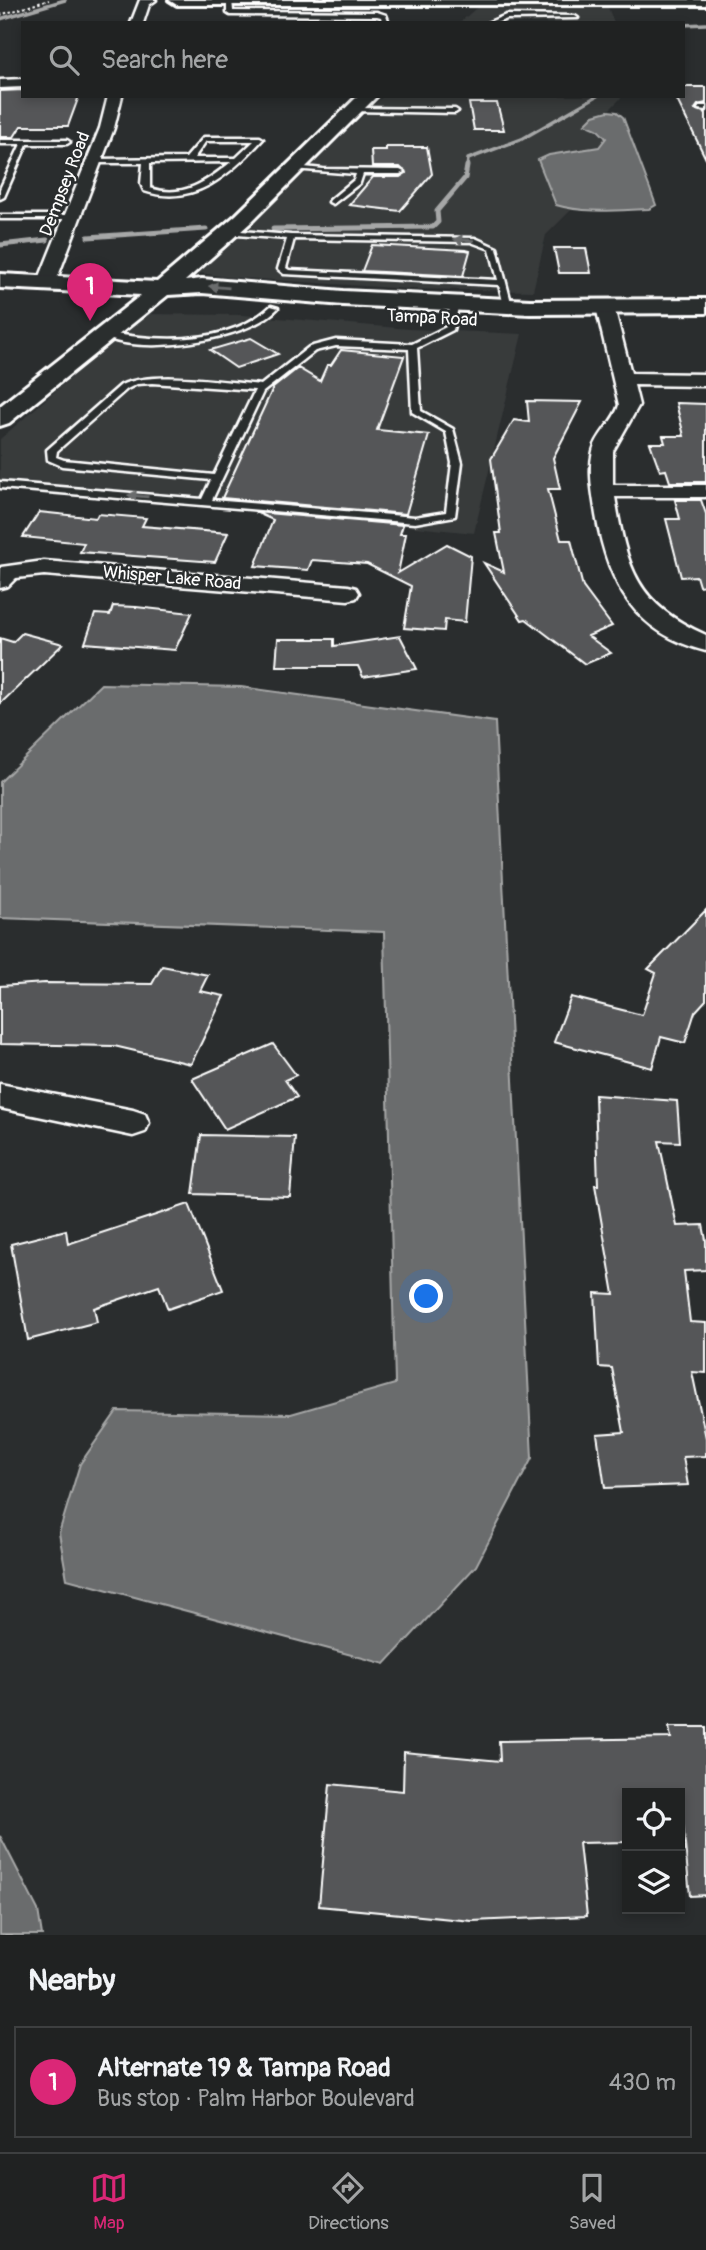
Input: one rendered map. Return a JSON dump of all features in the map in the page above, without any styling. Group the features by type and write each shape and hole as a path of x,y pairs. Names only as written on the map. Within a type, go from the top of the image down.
{"main road":[{"path":"177,0 353,0 471,7 573,0 706,0"},
{"path":"0,418 162,289 236,226 366,98"},
{"name":"Tampa Road","path":"0,281 162,289 202,286 454,312 505,295 607,315 706,306"},
{"name":"Tampa Road","path":"162,289 186,302 274,308 607,315 706,322"}],"street":[{"path":"138,21 144,3 150,0"},
{"path":"0,84 21,83"},
{"name":"Dempsey Road","path":"46,284 75,217 107,128 114,98"},
{"path":"607,315 629,405 626,418 612,432 603,452 603,491 619,559 629,589 648,611 680,632 706,644"},
{"path":"623,379 706,380"},
{"path":"603,491 706,491"},
{"name":"Whisper Lake Road","path":"0,581 9,572 44,568 348,593"},
{"path":"0,1096 133,1123"}],"lane":[{"path":"495,21 506,17 577,20 573,0"},
{"path":"230,1 230,13 377,14 384,16 385,21"},
{"path":"353,110 455,111"},
{"path":"147,161 147,189 172,195 199,190 260,142 260,139 209,137 201,142 188,161"},
{"path":"0,142 67,142"},
{"path":"0,197 25,142"},
{"path":"95,162 238,160"},
{"path":"295,167 400,172"},
{"path":"333,202 356,181 360,172"},
{"path":"0,217 75,217"},
{"path":"236,226 291,237 472,240 493,248 505,295 287,272 282,269 291,237"},
{"path":"104,335 160,342 212,336 261,319 274,308"},
{"path":"206,502 263,388 312,349 336,344 413,347 450,328 454,312"},
{"path":"0,485 415,520 451,514 457,463 450,431 417,412 413,347"},
{"path":"218,478 62,463 51,458 52,450 124,387 135,382 152,380 263,388"}],"path":[{"path":"0,15 49,0"}],"shaded area":[{"path":"606,2 613,21 461,21 482,3"},
{"path":"381,98 621,98 608,111 594,115 586,124 597,129 606,138 599,147 549,155 538,160 556,205 571,210 546,235 533,291 410,289 226,277 194,272 251,222"},
{"path":"608,111 617,112 623,117 656,205 649,209 602,211 556,205 538,160 549,155 599,147 606,138 597,129 585,124 594,115"},
{"path":"144,314 243,315 410,329 522,334 474,533 0,485 0,439"},
{"path":"101,684 241,687 495,722 532,1458 476,1566 385,1664 67,1579 59,1533 80,1464 117,1411 291,1414 395,1384 384,932 0,918 0,782"},
{"path":"0,1836 38,1910 42,1935 0,1935"}],"building":[{"path":"685,87 706,87 706,103 695,109 706,113 706,159 676,98 685,98"},
{"path":"21,90 21,98 78,98 68,126 21,126 14,137 0,137 0,91"},
{"path":"469,103 497,103 504,130 474,130"},
{"path":"386,147 427,147 432,174 400,211 349,205 373,177 400,177 406,173 400,167 372,167 371,150 386,150"},
{"path":"372,245 470,251 463,276 362,271"},
{"path":"554,248 586,248 591,273 559,273"},
{"path":"251,338 278,354 236,368 210,350"},
{"path":"341,350 404,356 377,430 429,435 406,514 222,498 273,388 298,368 320,381 327,365 331,365"},
{"path":"527,401 582,402 553,458 560,489 548,489 561,540 571,540 583,587 612,626 588,636 611,653 585,664 526,619 522,620 484,563 504,572 496,533 501,533 491,459 514,420 529,422"},
{"path":"676,403 706,404 706,482 670,482 666,470 660,471 650,443 665,443 663,436 684,436"},
{"path":"675,500 701,500 706,514 706,585 699,586 696,576 681,577 666,519 680,519"},
{"path":"39,512 96,518 98,514 146,518 142,526 228,533 215,562 80,552 84,543 23,537"},
{"path":"255,512 403,525 400,534 406,534 398,573 447,544 471,556 465,622 445,620 444,631 404,628 411,586 367,564 312,560 308,570 255,566 273,520"},
{"path":"113,606 192,613 175,650 85,643 95,614 110,615"},
{"path":"22,633 63,644 0,704 0,638 13,642"},
{"path":"400,636 417,669 363,677 358,666 276,666 278,639 334,639 334,646"},
{"path":"706,910 706,1000 695,1012 685,1043 661,1037 652,1068 554,1042 571,997 642,1015 656,973 648,969"},
{"path":"162,966 208,975 200,991 224,996 191,1064 114,1046 0,1044 0,986 45,983 152,984"},
{"path":"273,1044 296,1075 285,1080 297,1097 225,1129 192,1079"},
{"path":"595,1095 677,1101 680,1142 659,1141 677,1226 703,1225 706,1240 706,1270 684,1271 690,1322 706,1323 706,1373 692,1372 706,1438 706,1456 683,1457 688,1485 605,1488 597,1434 624,1432 612,1368 599,1367 595,1293 614,1294 595,1185 598,1185"},
{"path":"201,1135 295,1137 290,1197 193,1194"},
{"path":"189,1204 223,1290 168,1309 159,1286 94,1308 97,1322 28,1340 11,1244 66,1230 68,1244"},
{"path":"669,1727 706,1727 706,1895 690,1896 685,1844 685,1788 622,1788 622,1842 579,1843 587,1916 472,1921 319,1906 330,1784 403,1791 404,1752 500,1761 499,1741 671,1738"}],"waterway":[{"path":"0,19 65,0"},
{"path":"685,25 706,24"},
{"path":"467,168 468,159 522,139 594,98"},
{"path":"273,229 433,227 438,222 437,211 465,178 467,166"},
{"path":"88,237 206,229"},
{"path":"0,245 47,240"}],"place":[{"name":"Alternate 19 & Tampa Road","path":"90,321"}]}
